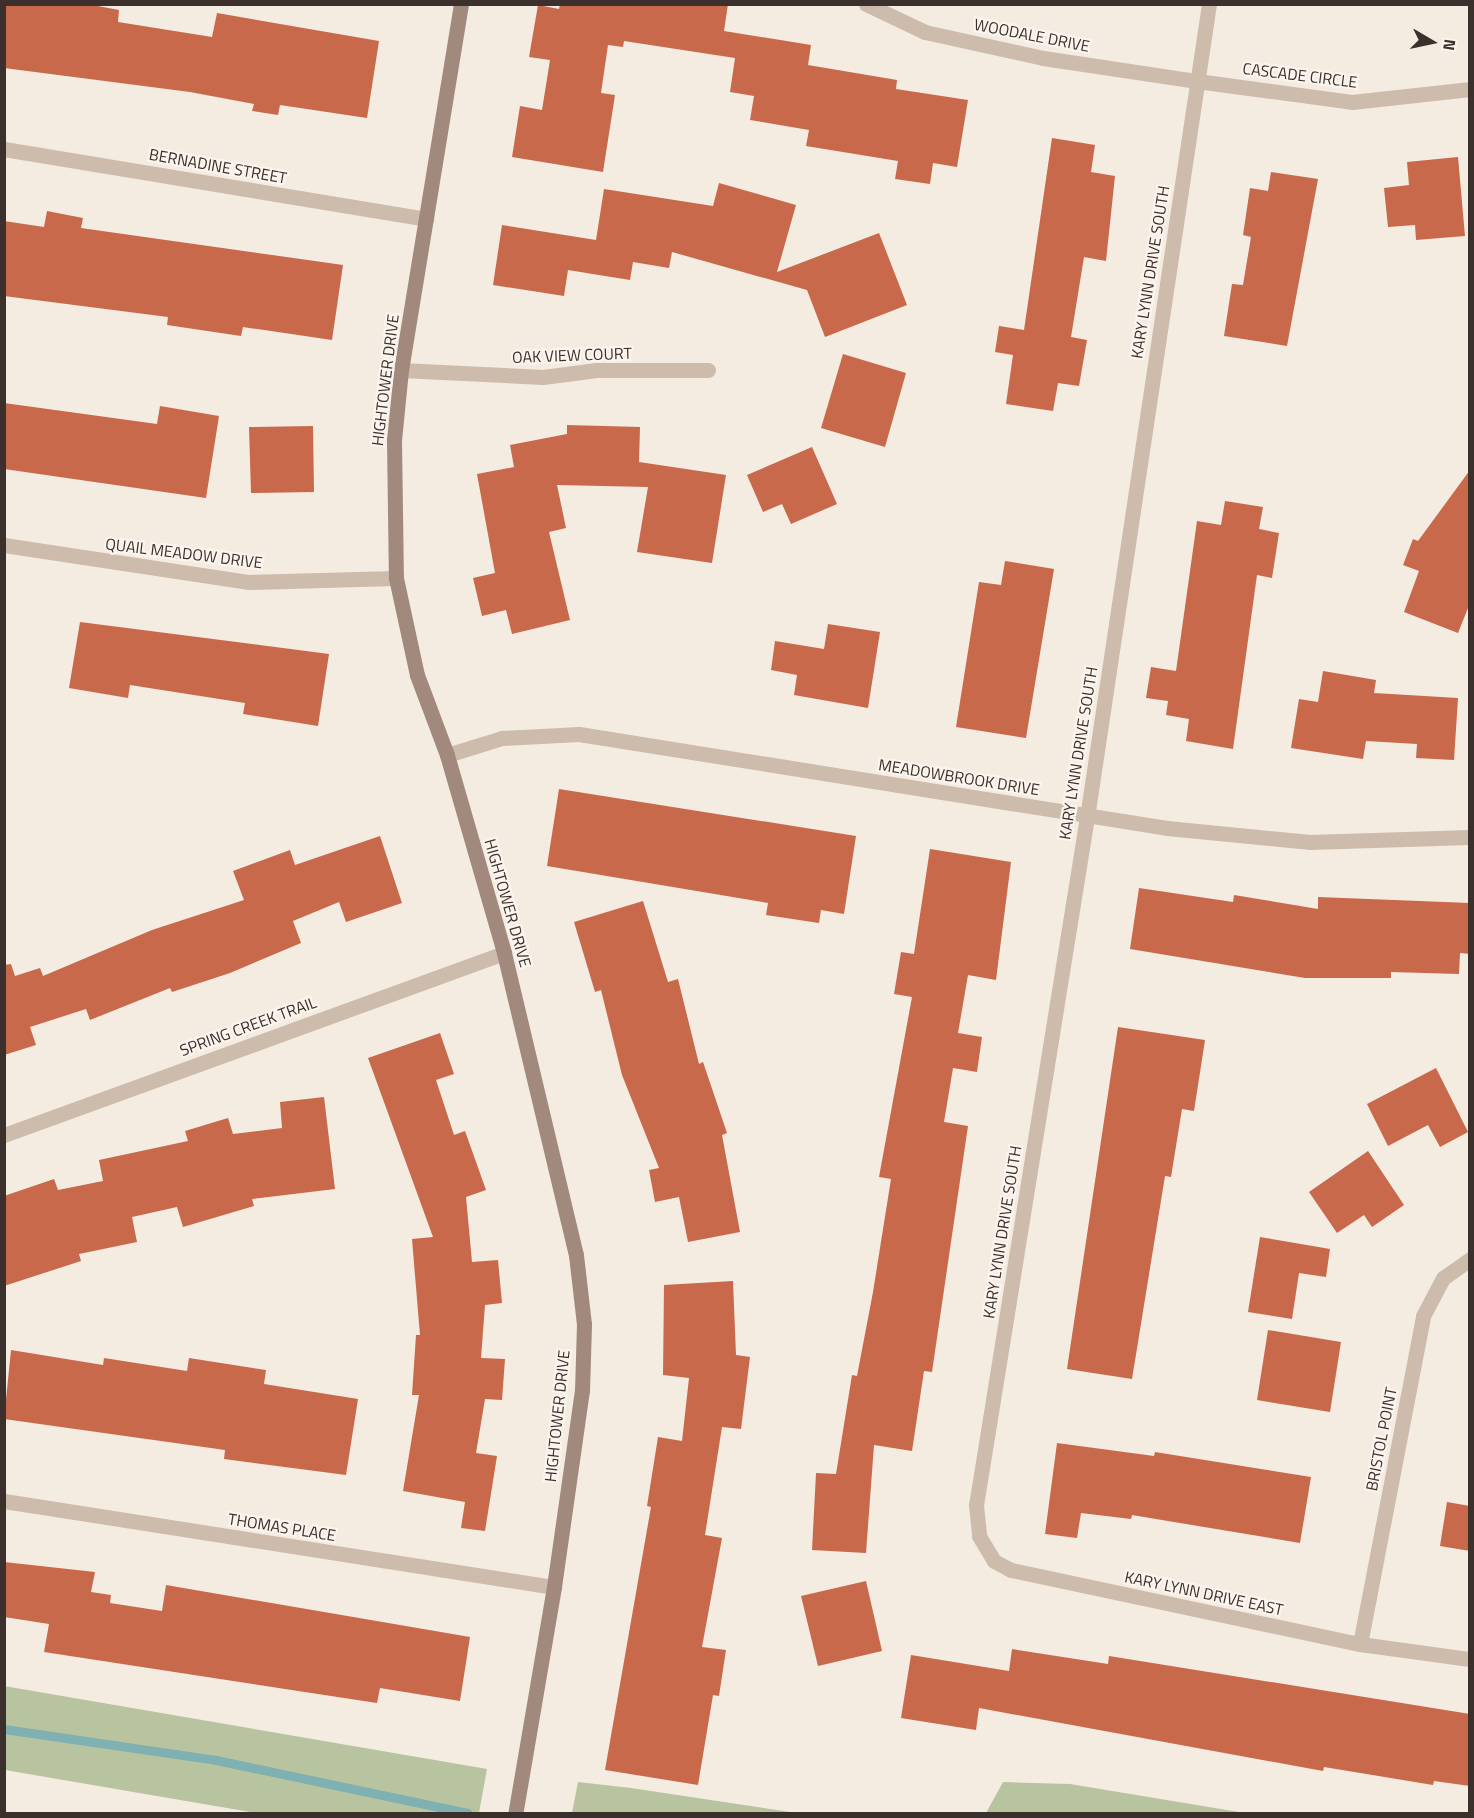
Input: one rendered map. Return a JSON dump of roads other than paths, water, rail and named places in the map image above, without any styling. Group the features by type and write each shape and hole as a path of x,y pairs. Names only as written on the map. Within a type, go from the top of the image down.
{"main road":[{"name":"HIGHTOWER DRIVE","path":"461,4 401,370 394,440 396,578 417,675 447,755 504,954 576,1255 584,1324 582,1390 554,1587 515,1814"}],"street":[{"name":"WOODALE DRIVE","path":"866,4 925,32 1043,58 1197,81"},
{"name":"KARY LYNN DRIVE SOUTH","path":"976,1505 1087,817 1209,4"},
{"name":"CASCADE CIRCLE","path":"1197,81 1352,102 1470,89"},
{"name":"BERNADINE STREET","path":"4,149 426,219"},
{"name":"OAK VIEW COURT","path":"401,370 543,377 597,370 708,370"},
{"name":"QUAIL MEADOW DRIVE","path":"4,545 249,582 396,578"},
{"name":"MEADOWBROOK DRIVE","path":"447,755 502,738 579,734 1087,817 1310,842 1470,837"},
{"name":"SPRING CREEK TRAIL","path":"4,1135 504,954"},
{"name":"BRISTOL POINT","path":"1360,1644 1423,1316 1443,1278 1470,1259"},
{"name":"THOMAS PLACE","path":"4,1501 554,1587"},
{"name":"KARY LYNN DRIVE EAST","path":"976,1505 979,1536 994,1561 1011,1570 1360,1644 1470,1659"}],"waterway":[{"path":"4,1729 216,1760 467,1813"}]}
